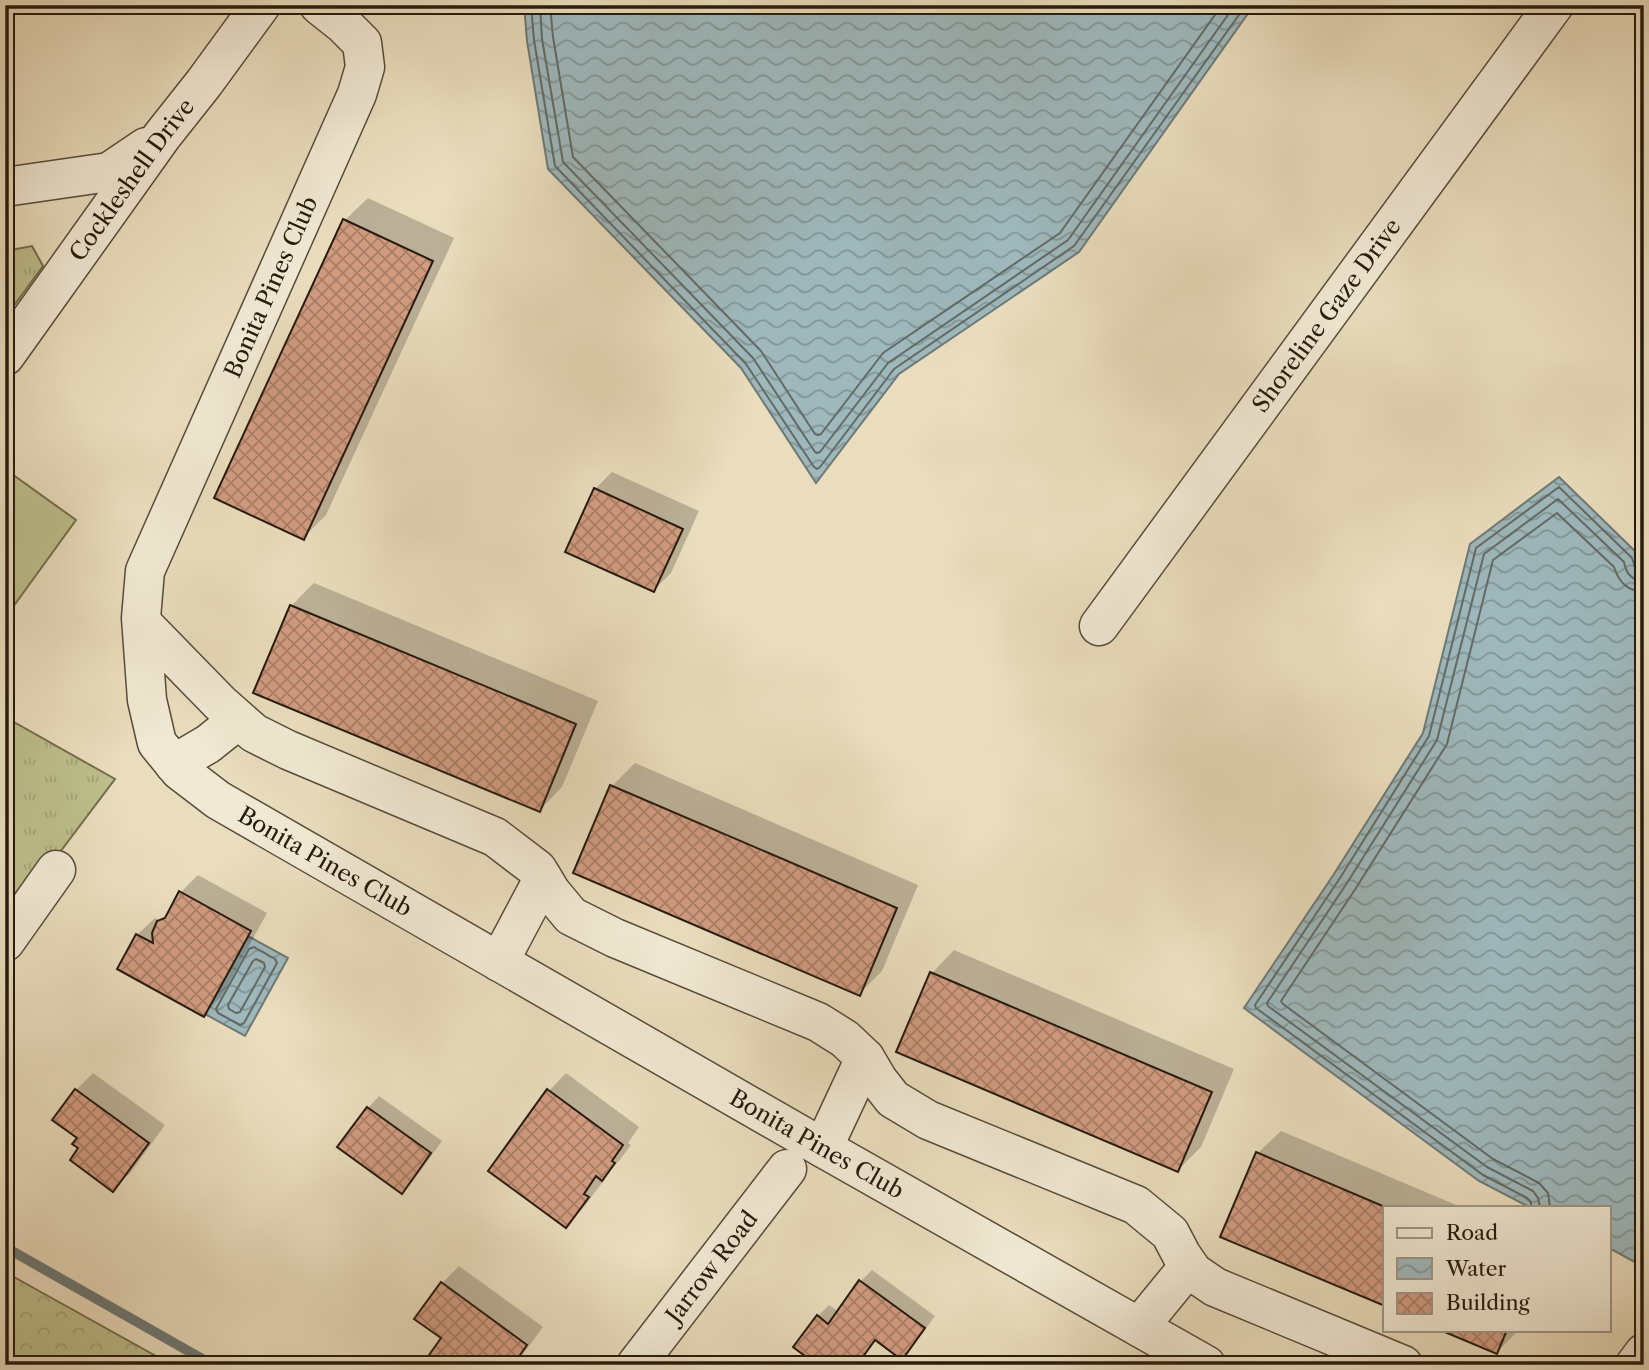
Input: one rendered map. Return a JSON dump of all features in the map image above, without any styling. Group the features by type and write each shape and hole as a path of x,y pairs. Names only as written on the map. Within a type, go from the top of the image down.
{"street":[{"name":"Cockleshell Drive","path":"5,356 162,136 261,5"},
{"name":"Bonita Pines Club","path":"319,5 362,43 365,68 357,94 145,571 142,624 147,700 158,743 180,771 218,800 1206,1365"},
{"name":"Shoreline Gaze Drive","path":"1099,626 1554,5"},
{"path":"5,187 109,172 162,136"},
{"path":"142,624 220,703 254,733 288,750 495,837 537,869 551,892 571,916 615,938 818,1022 845,1039 865,1058 893,1099 928,1119 1136,1205 1170,1233 1193,1272 1215,1287 1403,1365"},
{"path":"174,764 208,744 239,720"},
{"path":"5,942 57,870"},
{"path":"499,962 543,879"},
{"path":"823,1148 865,1058"},
{"name":"Jarrow Road","path":"636,1365 787,1170"},
{"path":"1139,1327 1189,1266"},
{"path":"1635,1365 1644,1353"}],"green space":[{"path":"32,246 43,266 5,318 5,251"},
{"path":"5,469 76,520 5,618"},
{"path":"5,717 115,779 5,925"},
{"path":"5,1272 172,1365 5,1365"}],"water":[{"path":"524,5 1254,5 1079,252 899,374 816,483 741,368 548,169 527,41"},
{"path":"1559,477 1640,556 1644,662 1642,1266 1610,1249 1610,1206 1527,1206 1479,1181 1244,1008 1334,874 1423,733 1470,544"},
{"path":"248,936 288,958 245,1036 205,1014"}],"building":[{"path":"343,219 433,261 304,540 214,498"},
{"path":"594,488 683,529 654,592 565,552"},
{"path":"290,605 576,724 540,812 253,693"},
{"path":"610,785 897,908 860,996 573,873"},
{"path":"179,891 251,931 204,1017 117,969 136,934 153,943 152,933 157,921 165,918"},
{"path":"930,972 1212,1092 1178,1172 896,1052"},
{"path":"75,1089 149,1143 113,1192 70,1160 78,1148 72,1144 77,1138 52,1120"},
{"path":"547,1089 623,1145 612,1161 615,1163 602,1181 596,1176 584,1194 589,1197 566,1228 488,1171"},
{"path":"367,1107 431,1153 402,1194 337,1147"},
{"path":"1256,1152 1383,1206 1383,1305 1220,1237"},
{"path":"859,1280 925,1328 902,1360 875,1340 857,1365 817,1365 793,1347 817,1315 828,1324"},
{"path":"441,1282 527,1345 513,1365 422,1365 441,1338 414,1319"},
{"path":"1445,1332 1506,1332 1497,1354"}],"waterway":[{"path":"5,1247 213,1365"}]}
